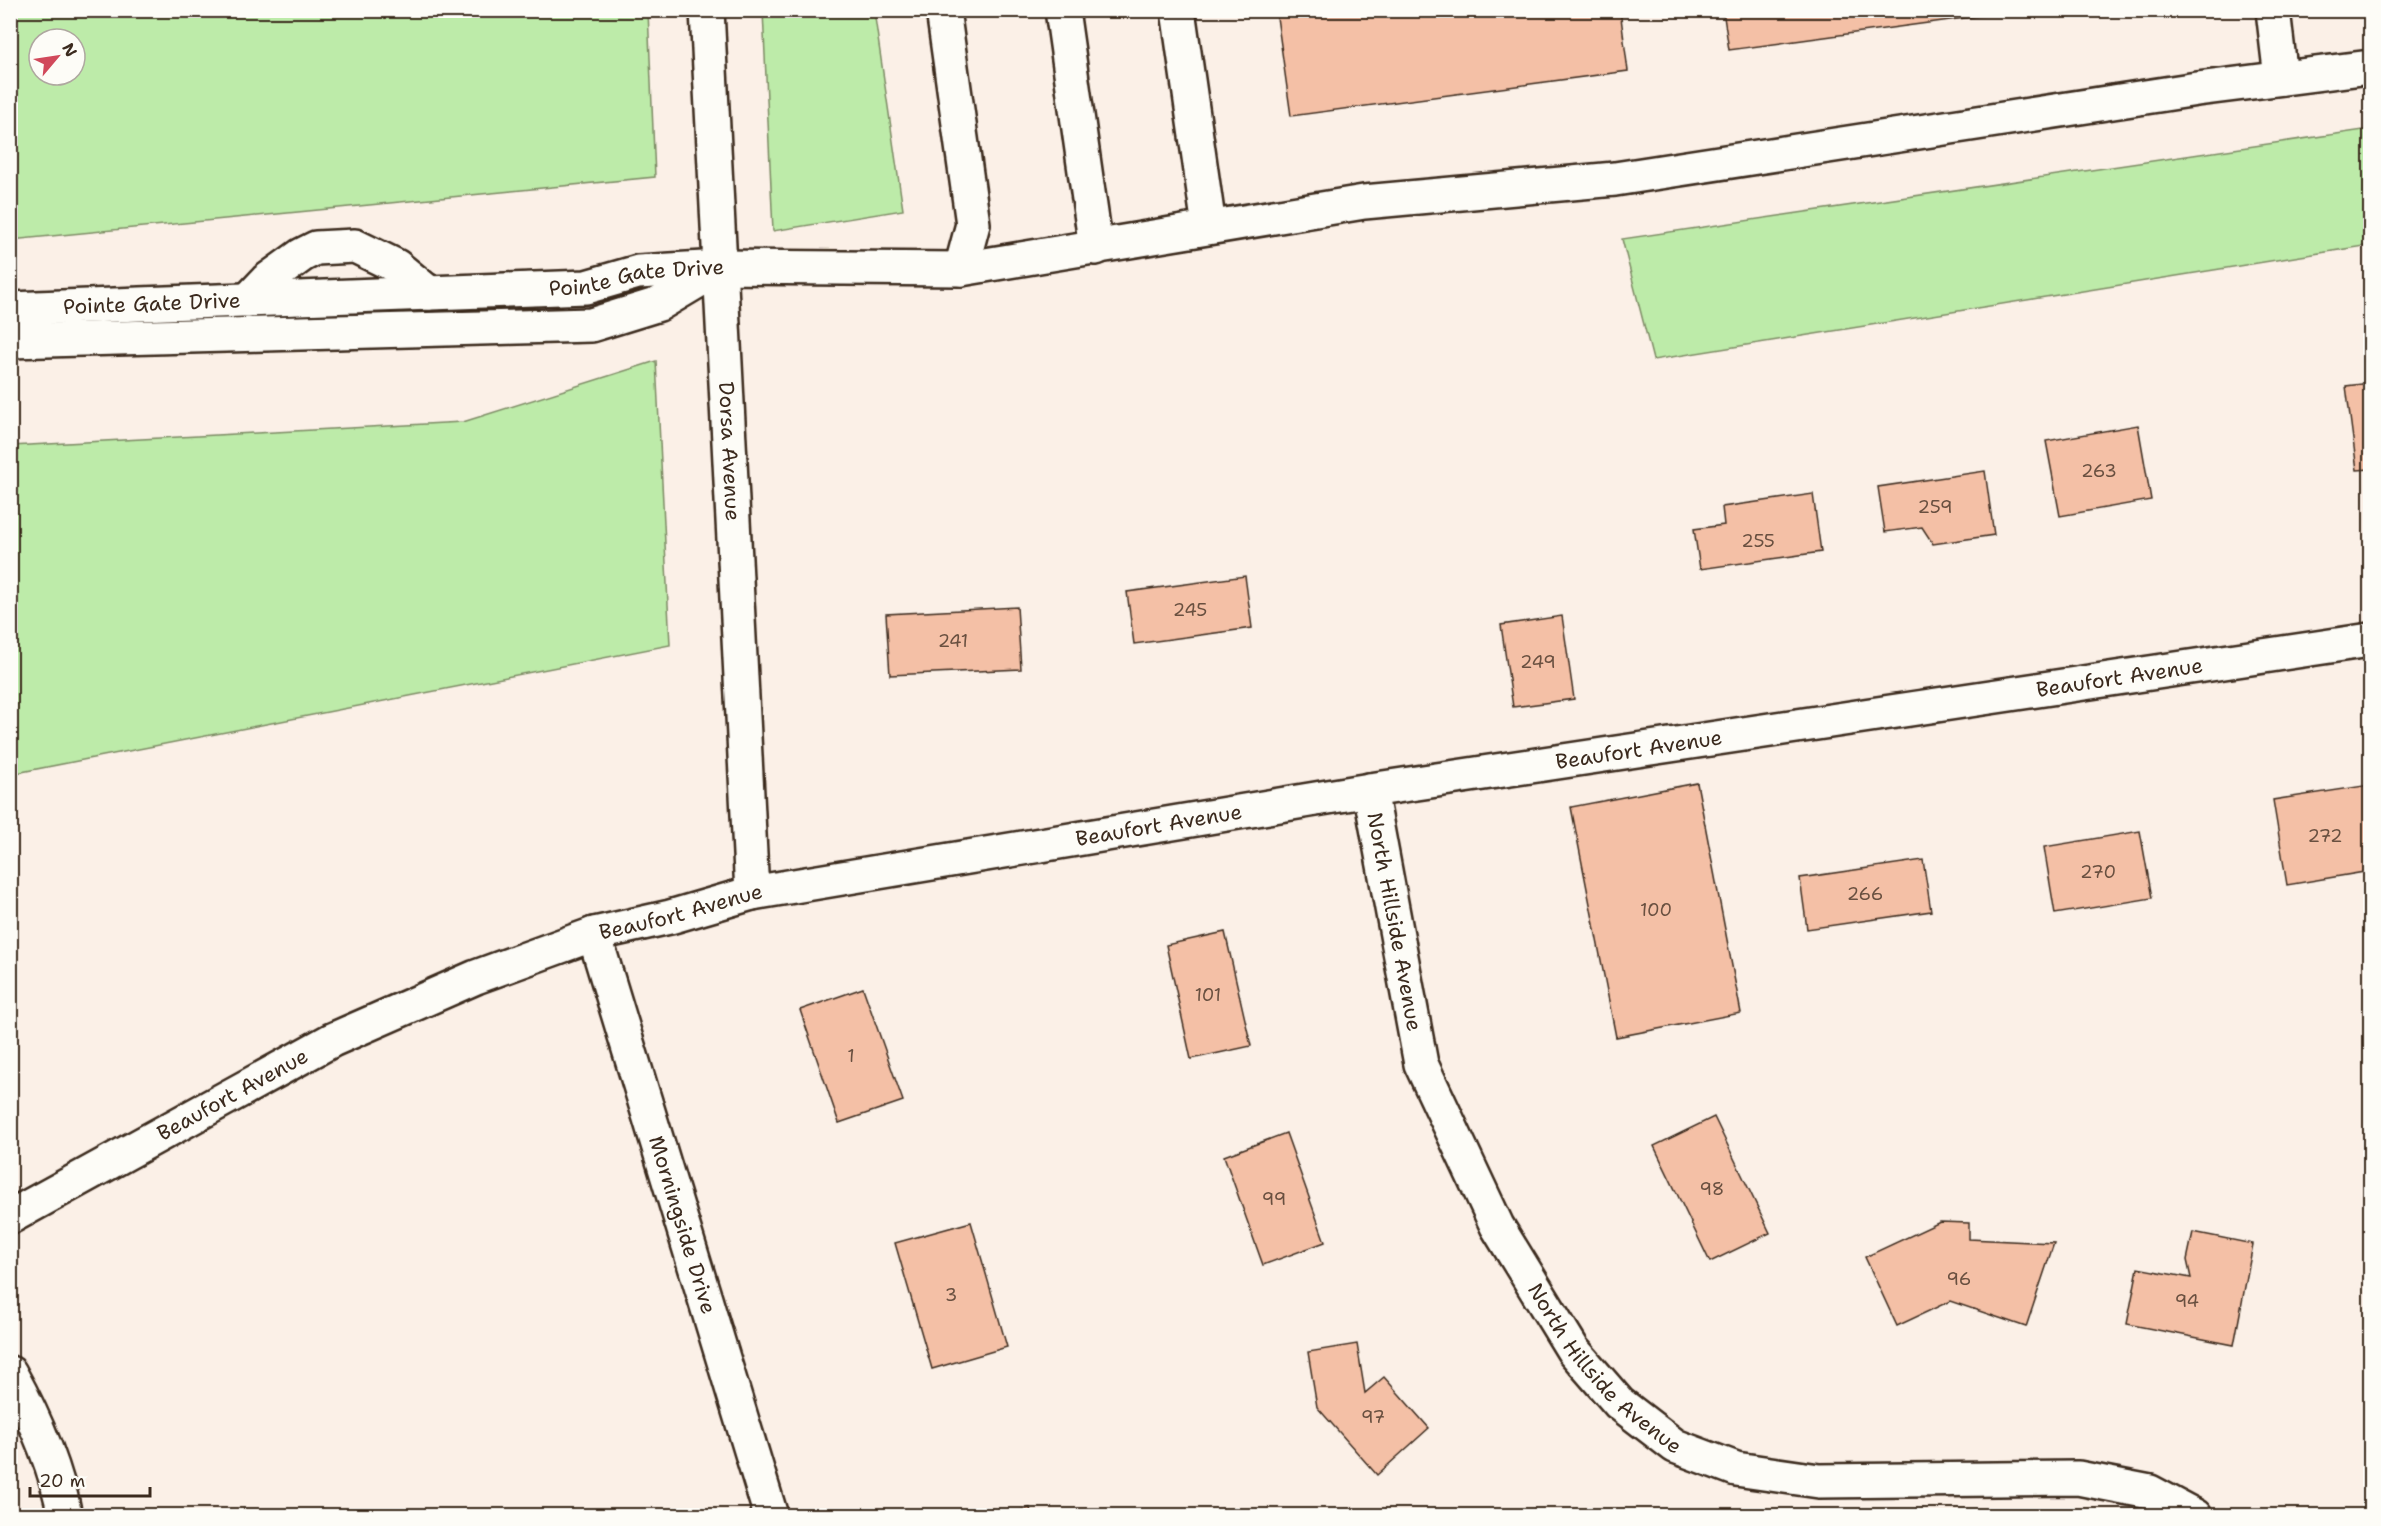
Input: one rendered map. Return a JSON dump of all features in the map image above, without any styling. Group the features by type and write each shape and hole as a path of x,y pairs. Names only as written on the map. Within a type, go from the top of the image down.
{"street":[{"name":"Dorsa Avenue","path":"707,10 752,893"},
{"path":"943,10 973,225 961,269"},
{"path":"1062,10 1096,248"},
{"path":"1178,10 1209,227"},
{"path":"2273,10 2281,78"},
{"path":"720,267 961,269 1364,202 1615,179 2197,89 2370,67"},
{"path":"248,300 266,282 302,255 316,248 355,246 396,266 429,292"},
{"name":"Pointe Gate Drive","path":"10,309 586,287 638,272 720,267"},
{"name":"Pointe Gate Drive","path":"10,341 591,324 659,304 720,267"},
{"name":"Beaufort Avenue","path":"10,1217 332,1040 476,977 594,934 670,917 752,893 1370,790 2370,640"},
{"name":"North Hillside Avenue","path":"1370,790 1422,1064 1497,1226 1573,1350 1619,1403 1675,1446 1736,1469 1819,1481 2079,1478 2150,1492 2195,1515"},
{"name":"Morningside Drive","path":"594,934 771,1515"},
{"path":"10,1373 60,1487 65,1515"}],"green space":[{"path":"11,10 648,11 655,177 11,240"},
{"path":"763,11 874,11 903,210 773,231"},
{"path":"2370,129 2370,245 1653,360 1622,239"},
{"path":"656,361 670,645 11,774 11,446 463,422"}],"building":[{"path":"1276,10 1620,10 1628,71 1291,116"},
{"path":"1723,10 2024,10 1729,50"},
{"path":"2370,383 2370,469 2357,470 2346,386"},
{"path":"2138,425 2151,500 2060,516 2046,441"},
{"path":"1985,471 1994,535 1933,544 1922,527 1885,532 1878,487"},
{"path":"1813,494 1821,552 1700,569 1694,529 1724,525 1722,507"},
{"path":"1245,576 1252,628 1134,644 1127,592"},
{"path":"1017,607 1021,669 890,675 886,614"},
{"path":"1562,616 1574,699 1513,707 1501,625"},
{"path":"1697,783 1741,1013 1616,1037 1571,807"},
{"path":"2370,785 2370,871 2287,885 2273,800"},
{"path":"2140,831 2152,898 2055,914 2044,847"},
{"path":"1923,860 1931,911 1807,929 1800,878"},
{"path":"1225,932 1251,1046 1191,1059 1166,945"},
{"path":"863,988 903,1101 839,1123 800,1010"},
{"path":"1714,1117 1770,1233 1710,1262 1654,1146"},
{"path":"1286,1133 1325,1242 1263,1265 1224,1156"},
{"path":"971,1222 1007,1347 932,1369 895,1243"},
{"path":"1940,1222 1969,1223 1969,1239 2054,1243 2026,1327 1950,1301 1897,1326 1865,1257"},
{"path":"2193,1232 2253,1244 2234,1345 2127,1324 2138,1268 2191,1278 2187,1260"},
{"path":"1357,1344 1365,1393 1384,1377 1429,1428 1377,1475 1317,1407 1308,1352"},
{"path":"1030,1508 1032,1516 998,1516"}]}
